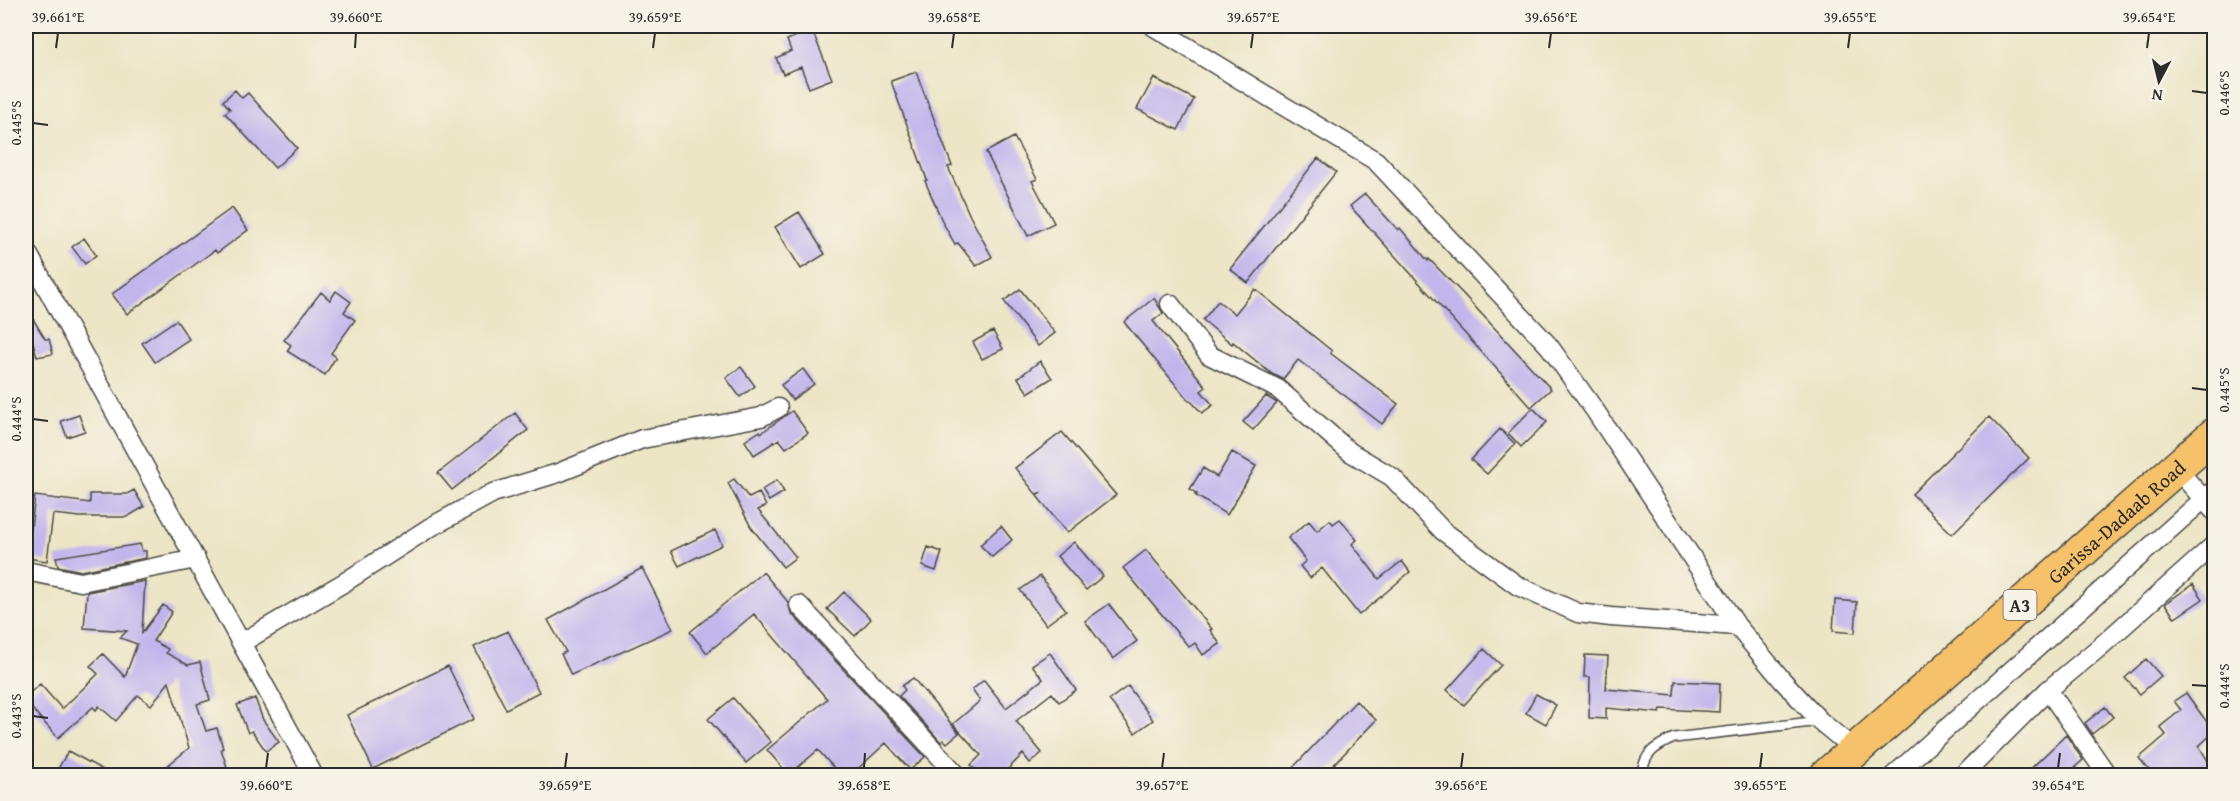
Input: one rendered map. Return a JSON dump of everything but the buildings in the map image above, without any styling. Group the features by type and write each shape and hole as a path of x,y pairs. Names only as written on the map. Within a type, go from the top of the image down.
{"highway":[{"name":"Garissa-Dadaab Road","path":"1826,776 2214,435"}],"street":[{"path":"1153,26 1376,161 1549,346 1596,412 1737,626 1820,721 1855,750"},
{"path":"26,250 314,776"},
{"path":"1170,304 1209,355 1278,388 1350,452 1392,477 1443,531 1518,586 1578,613 1737,626"},
{"path":"241,643 345,582 429,528 494,494 558,473 642,439 761,417 778,408"},
{"path":"1893,776 2211,500 2176,468"},
{"path":"1962,776 2048,690 2214,545"},
{"path":"26,570 81,582 196,559"},
{"path":"799,605 958,776"},
{"path":"2048,690 2108,776"}],"lane":[{"path":"1642,776 1642,767 1654,746 1674,738 1820,721"}]}
